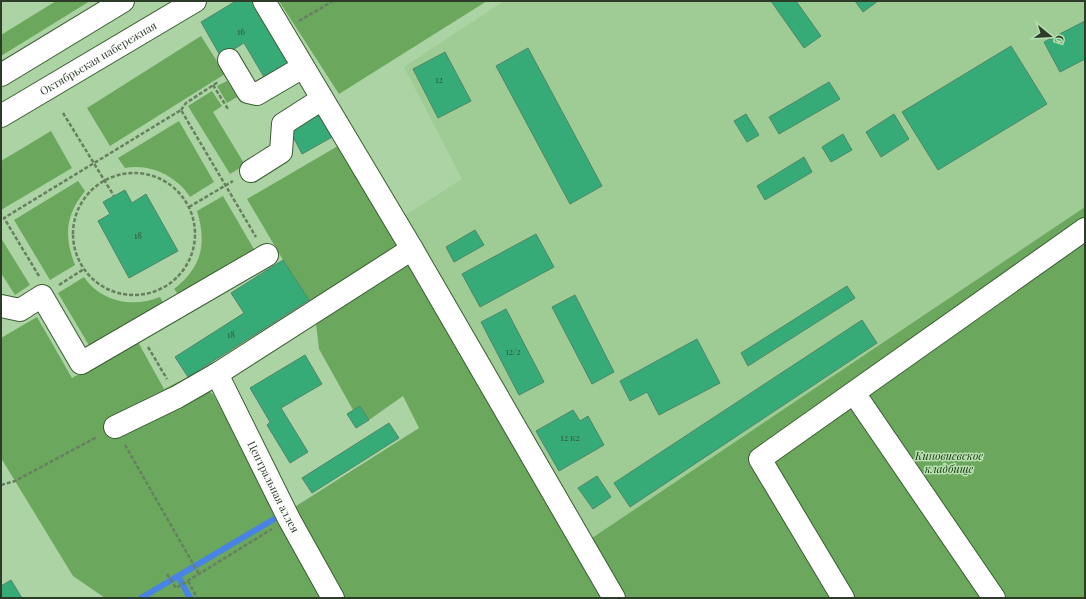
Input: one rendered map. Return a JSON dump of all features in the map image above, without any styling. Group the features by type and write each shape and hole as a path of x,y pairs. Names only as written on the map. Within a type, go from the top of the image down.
{"main road":[{"path":"1,75 123,1"},
{"name":"Октябрьская набережная","path":"1,116 195,1"},
{"path":"264,1 412,249 614,598"},
{"path":"229,60 248,92 257,94 303,67"},
{"path":"251,171 281,152 283,124 322,99"},
{"path":"843,598 760,459 1085,229"},
{"path":"115,427 177,397 217,374 412,249"},
{"path":"1,306 20,310 42,296 81,363 267,255"},
{"name":"Центральная аллея","path":"217,374 289,518 333,598"},
{"path":"854,393 994,598"}],"path":[{"path":"282,32 332,1"},
{"path":"42,296 43,284 4,218 181,110 186,103 220,81"},
{"path":"213,85 228,109"},
{"path":"181,110 267,255"},
{"path":"63,113 114,196"},
{"path":"189,207 251,171"},
{"path":"128,173 140,173 164,181 174,188 182,197 189,207 193,218 195,241 188,263 182,273 174,281 154,292 143,295 120,294 100,285 91,278 84,269 78,259 75,249 73,238 75,220 80,205 87,195 104,181 128,173"},
{"path":"42,296 84,269"},
{"path":"139,330 177,397"},
{"path":"1,484 15,481 115,427 199,574"},
{"path":"167,574 176,588 289,518"},
{"path":"188,581 197,598"}],"shaded area":[{"path":"504,1 1085,1 1085,207 592,538 404,216 462,179 404,67"}],"green space":[{"path":"56,1 90,1 1,56 1,35"},
{"path":"279,1 487,1 339,94"},
{"path":"201,36 225,74 110,146 87,108"},
{"path":"227,81 237,97 227,103 217,86"},
{"path":"212,91 222,106 213,112 245,165 230,174 188,106"},
{"path":"179,121 214,182 190,197 178,183 170,177 153,169 144,167 125,168 118,158"},
{"path":"51,131 72,168 1,210 1,161"},
{"name":"Киновиевское кладбище","path":"343,143 592,538 1085,207 1085,598 105,598 73,576 1,458 1,338 37,317 72,378 138,342 164,389 188,377 213,394 282,515 419,428 403,396 369,420 360,406 353,410 319,349 316,323 309,300 283,260 247,199"},
{"path":"78,181 85,191 73,209 68,226 69,245 75,265 50,280 14,220"},
{"path":"223,196 255,251 179,295 174,289 191,272 200,254 202,234 197,211"},
{"path":"1,238 30,285 15,295 1,273"},
{"path":"84,277 99,292 108,297 129,302 139,302 160,297 164,304 90,347 58,293"}],"building":[{"path":"236,1 256,1 294,66 267,82 244,43 221,57 201,22"},
{"path":"771,1 796,1 821,36 804,48"},
{"path":"855,1 878,1 863,12"},
{"path":"1085,21 1085,59 1060,72 1044,42"},
{"path":"1011,46 1047,104 938,170 902,112"},
{"path":"528,48 602,186 570,204 496,66"},
{"path":"445,52 471,101 438,118 413,69"},
{"path":"829,82 840,99 779,134 769,117"},
{"path":"320,112 334,136 302,154 289,129"},
{"path":"746,114 759,135 747,142 734,121"},
{"path":"894,114 909,139 881,157 866,132"},
{"path":"843,134 852,150 831,162 822,147"},
{"path":"804,157 812,172 765,200 757,186"},
{"path":"125,190 132,203 146,194 178,251 129,278 98,221 110,214 103,202"},
{"path":"475,230 484,245 454,262 446,247"},
{"path":"536,234 554,267 480,307 462,274"},
{"path":"283,260 309,300 188,377 175,357 244,313 231,293"},
{"path":"847,286 855,298 748,366 741,353"},
{"path":"575,295 614,372 592,384 552,307"},
{"path":"506,309 544,382 519,395 481,322"},
{"path":"862,320 877,343 630,507 614,483"},
{"path":"697,339 720,383 659,415 647,392 630,401 620,381"},
{"path":"305,355 322,384 281,408 308,452 290,463 267,425 270,422 250,388"},
{"path":"360,406 369,420 356,428 347,414"},
{"path":"573,410 580,421 588,416 604,445 559,471 536,431"},
{"path":"389,423 399,438 312,493 302,478"},
{"path":"597,476 611,497 593,509 578,488"},
{"path":"11,580 22,598 1,598 1,586"}],"waterway":[{"path":"141,598 276,518"},
{"path":"178,576 190,598"}]}
